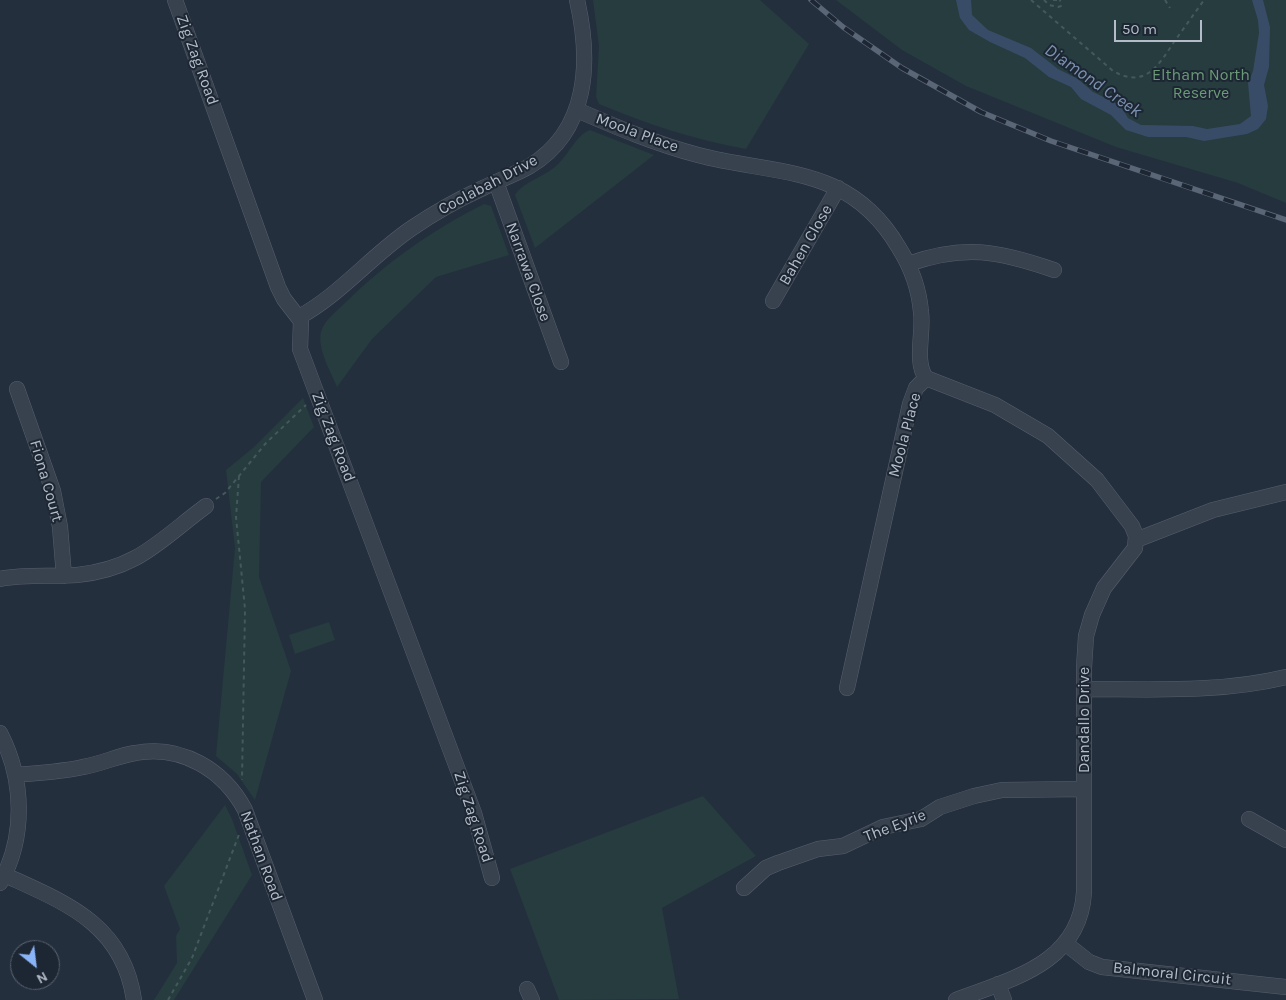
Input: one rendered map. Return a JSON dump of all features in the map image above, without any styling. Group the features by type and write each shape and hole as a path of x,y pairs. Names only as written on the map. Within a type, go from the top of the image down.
{"street":[{"name":"Zig Zag Road","path":"175,0 278,287 288,305 299,317 300,349 386,574 427,691 474,813 492,878"},
{"name":"Coolabah Drive","path":"299,317 320,305 377,254 414,226 454,202 523,170 547,154 568,130 577,110 582,82 583,49 576,0"},
{"name":"Moola Place","path":"577,110 638,136 689,152 717,160 801,173 838,188 860,202 880,221 908,264 919,298 922,330 919,364 926,378 916,388 910,404 847,688"},
{"name":"Narrawa Close","path":"496,182 561,362"},
{"name":"Bahen Close","path":"773,301 838,188"},
{"path":"908,264 939,254 975,251 1008,255 1054,270"},
{"path":"926,378 1001,408 1059,444 1106,490 1132,526 1136,540 1213,510 1286,492"},
{"name":"Fiona Court","path":"17,389 53,490 60,527 64,576"},
{"path":"0,579 23,576 64,576 102,570 136,558 167,539 206,506"},
{"name":"Dandallo Drive","path":"956,1000 1034,970 1051,958 1065,944 1079,919 1083,900 1085,645 1092,615 1104,588 1132,552 1136,540"},
{"path":"1084,689 1199,689 1250,684 1286,677"},
{"path":"0,733 15,775 18,794 14,847 2,879 68,904 93,922 119,954 127,971 134,1000"},
{"name":"Nathan Road","path":"15,775 73,769 135,753 157,751 177,754 199,762 218,775 241,802 250,820 315,1000"},
{"name":"The Eyrie","path":"744,888 766,868 778,862 818,849 843,846 883,827 921,820 940,808 974,796 1002,790 1084,789"},
{"path":"1249,820 1286,840"},
{"name":"Balmoral Circuit","path":"1065,944 1089,962 1102,967 1286,987"},
{"path":"998,984 1004,1000"}],"path":[{"path":"1031,0 1107,67 1129,78 1145,75 1157,66 1204,0"},
{"path":"1046,1 1058,7 1061,6 1061,0 1053,0"},
{"path":"1165,0 1170,8"},
{"path":"206,506 225,492 266,443 291,421 316,393"},
{"path":"231,789 242,781 243,775 245,609 236,517 239,476"},
{"path":"168,1000 192,958 241,830"}],"green space":[{"path":"593,0 760,0 809,44 746,149 671,131 599,104 596,97 599,46"},
{"name":"Eltham North Reserve","path":"836,0 1286,0 1286,203 1238,183 1116,147 966,86 902,50"},
{"path":"590,130 654,155 535,248 515,195 528,183 556,166 580,136"},
{"path":"484,204 491,206 509,255 436,277 372,339 337,387 325,360 320,339 321,332 328,320 377,274 411,248 446,225"},
{"path":"303,398 314,427 261,482 259,577 291,671 255,800 237,774 216,756 235,548 226,470 254,447"},
{"path":"329,622 335,640 295,654 289,635"},
{"path":"703,796 756,856 662,908 679,999 559,1000 510,869"},
{"path":"225,805 252,875 174,1000 154,1000 177,963 176,936 180,929 164,886"}],"water":[{"path":"956,0 971,0 972,15 988,30 1031,48 1058,69 1078,79 1093,92 1120,105 1128,118 1141,125 1193,126 1207,129 1240,124 1251,116 1248,83 1253,71 1259,33 1258,20 1252,0 1263,0 1270,27 1269,67 1264,85 1268,106 1266,119 1258,129 1247,134 1204,141 1186,137 1148,137 1126,130 1111,115 1081,99 1071,87 1049,77 1025,58 969,30 960,18"}],"railway":[{"path":"811,0 843,27 902,68 981,112 1051,141 1286,220"}],"water label":[{"name":"Diamond Creek","path":"1093,81"}]}
